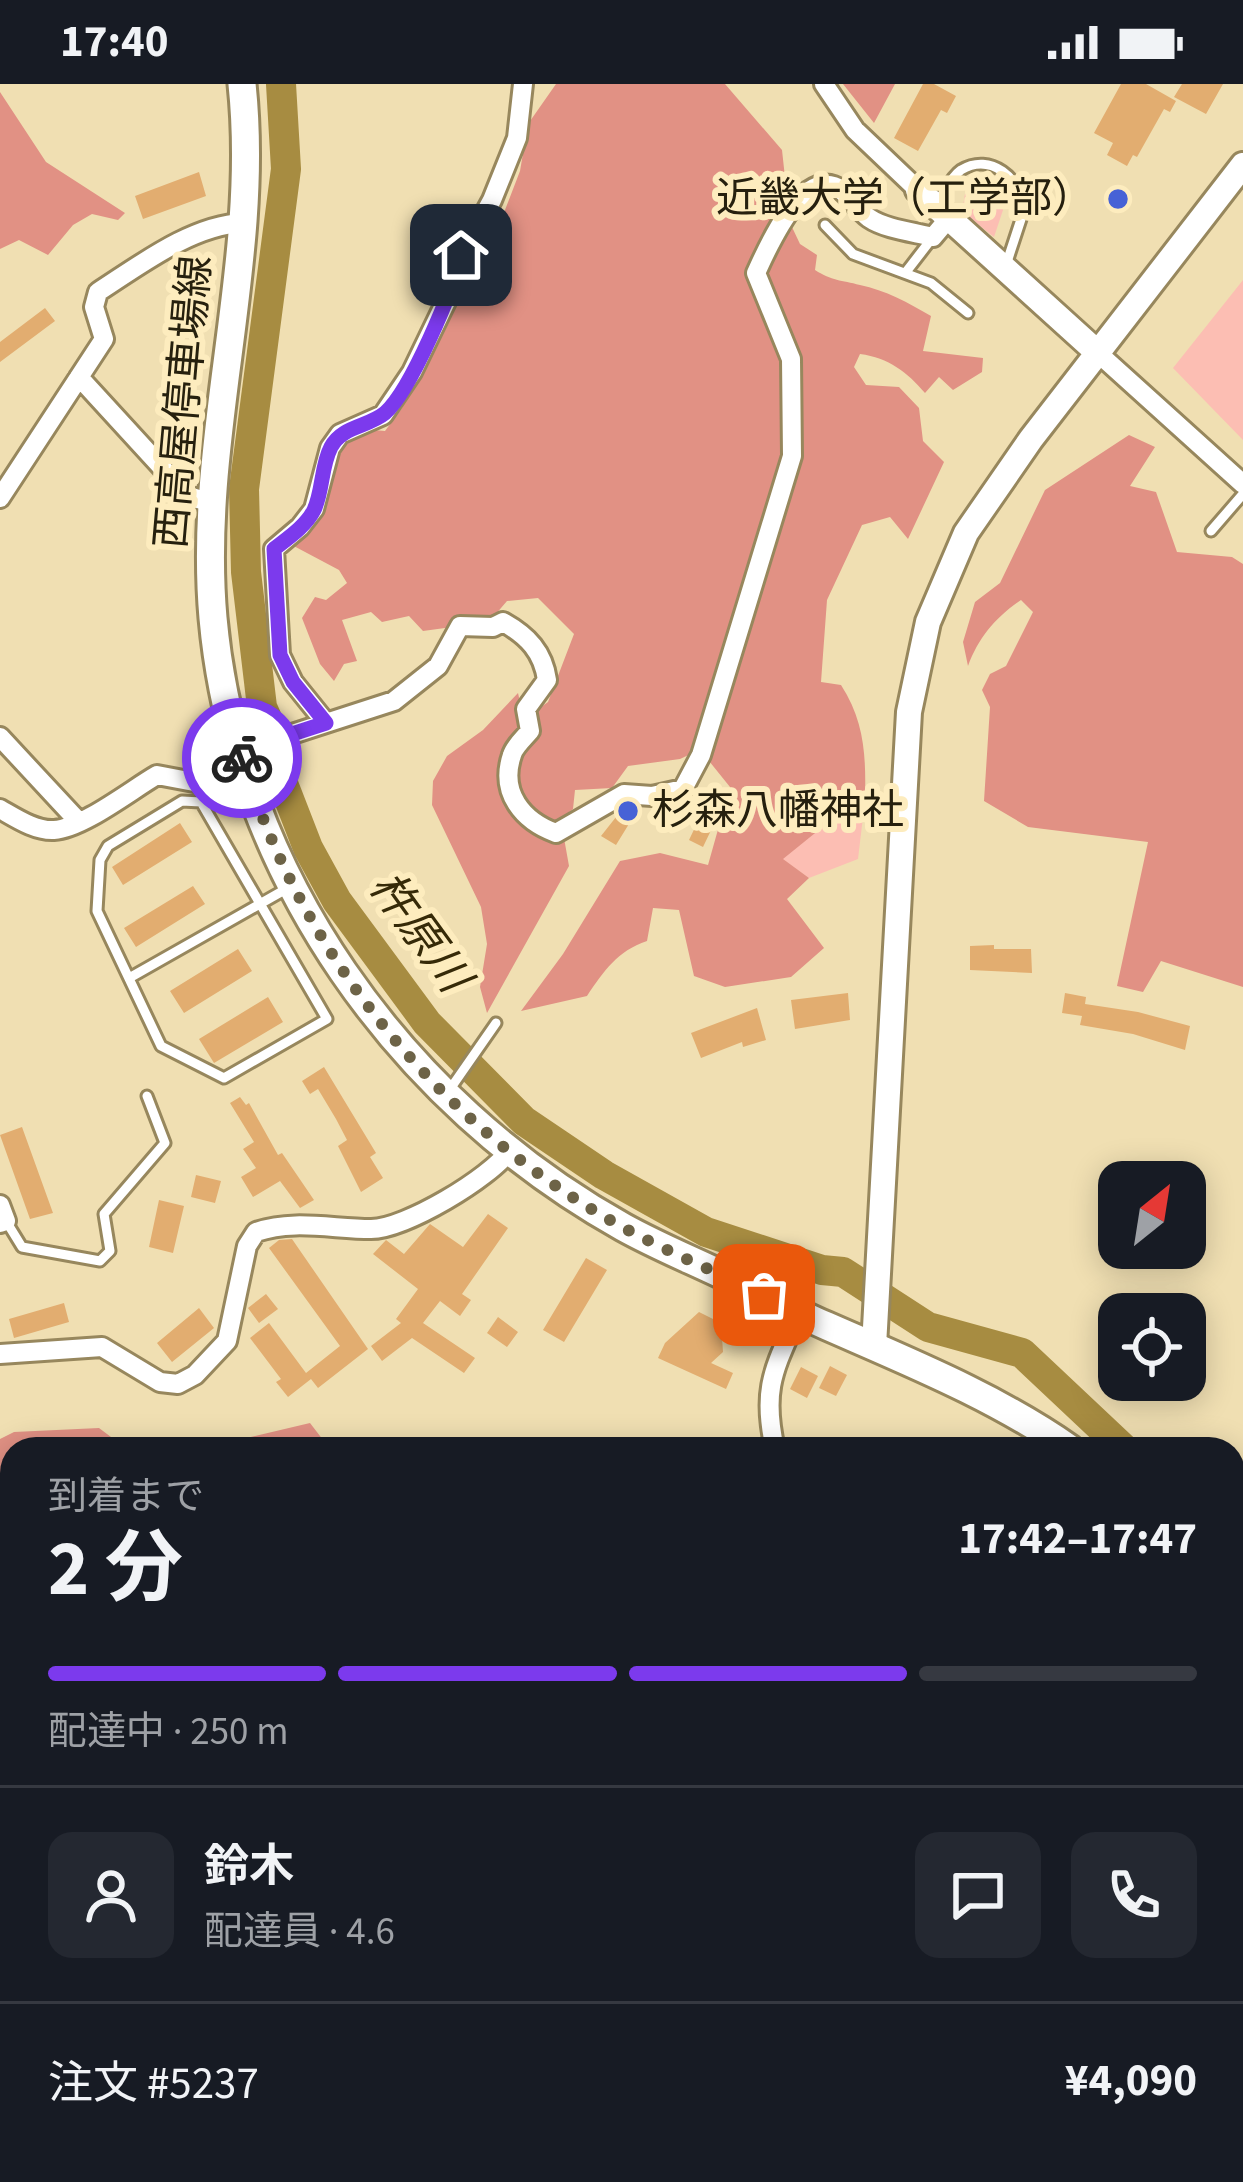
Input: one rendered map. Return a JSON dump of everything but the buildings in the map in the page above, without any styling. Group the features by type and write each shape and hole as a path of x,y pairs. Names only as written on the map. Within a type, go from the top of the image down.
{"main road":[{"name":"西高屋停車場線","path":"242,84 243,223 215,444 213,619 224,692 252,747 251,787 320,938 364,1005 454,1085 510,1150 540,1174 623,1227 970,1391 1049,1437"}],"street":[{"path":"326,723 293,682 280,655 274,549 314,509 330,448 340,434 383,415 412,372 517,138 523,84"},
{"path":"824,84 856,130 934,213 1004,268 1243,484"},
{"path":"874,1346 909,712 928,622 966,533 1031,439 1243,165"},
{"path":"252,747 394,701 438,667 460,626 494,627 503,622 520,632 545,664 548,680 526,710 530,731 512,754 515,806 536,826 556,833 624,794 652,796 683,789 701,754 792,456 791,359 755,273 781,223 808,191 826,184 838,187 871,220 934,213"},
{"path":"0,498 104,340 94,307 98,292 219,224 243,223"},
{"path":"79,377 188,496 212,503"},
{"path":"0,737 79,822"},
{"path":"0,809 34,827 55,830 79,822 157,775 231,789 251,787"},
{"path":"0,1354 102,1346 160,1382 178,1384 195,1375 227,1341 247,1246 256,1232 286,1225 376,1229 401,1224 493,1168 510,1150"},
{"path":"773,1437 766,1399 799,1312"}],"lane":[{"path":"906,272 952,179 975,165 1003,170 1014,181 1025,207 1004,268"},
{"path":"825,225 853,254 931,284 968,313"},
{"path":"1211,531 1243,494"},
{"path":"182,801 200,802 260,902 327,1019 224,1078 161,1046 97,911 100,860 107,846 182,801"},
{"path":"131,977 293,885"},
{"path":"454,1085 496,1022"},
{"path":"2,1216 22,1247 100,1262 110,1252 104,1214 165,1143 147,1096"}],"shaded area":[{"path":"556,84 725,84 782,150 788,205 748,273 785,361 786,455 695,752 680,759 628,766 612,788 575,790 573,809 555,823 527,810 514,785 516,754 534,712 548,702 574,634 538,598 507,601 489,622 423,631 409,616 382,622 371,612 342,620 357,661 344,664 334,681 320,664 302,618 315,597 326,600 347,583 339,570 290,544 319,519 336,460 350,437 385,431 402,408 445,320 490,249 520,171 528,124"},
{"path":"843,84 895,84 874,123"},
{"path":"0,92 46,162 125,213 118,220 92,214 73,225 48,255 19,240 0,249"},
{"path":"980,186 1001,201 1003,210 994,237 962,212 965,194"},
{"path":"784,225 791,225 800,244 817,255 815,270 888,294 931,316 923,351 983,358 982,372 953,390 939,377 925,393 904,372 880,359 860,354 854,367 866,385 899,387 919,408 923,441 944,462 908,539 890,517 862,525 827,600 821,682 841,685 855,713 864,754 865,800 851,804 783,859 809,878 787,899 824,948 791,977 725,987 694,976 679,910 653,908 647,941 619,956 587,996 521,1011 563,954 620,861 660,853 708,865 730,787 705,756 798,414 760,273"},
{"path":"1243,280 1243,440 1173,368"},
{"path":"1129,435 1155,447 1130,486 1156,492 1177,552 1232,557 1243,564 1243,987 1161,961 1143,992 1117,986 1148,842 1028,827 984,801 990,707 982,690 990,674 1006,666 1033,612 1021,600 1012,607 983,637 968,666 963,642 975,602 1000,583 1045,490"},
{"path":"518,693 526,729 506,790 507,806 548,841 564,838 569,866 487,1013 480,987 487,944 481,907 432,805 433,781 447,756 483,730"},
{"path":"865,800 858,859 809,878 782,859 851,804"},
{"path":"310,1423 321,1437 251,1437"},
{"path":"99,1428 111,1437 4,1437 14,1432"}],"waterway":[{"name":"杵原川","path":"281,84 286,169 244,489 246,572 262,707 285,759 282,781 308,848 337,901 427,1023 524,1121 604,1175 706,1232 822,1270 843,1272 928,1327 1022,1353 1111,1437"}],"way so far":[{"path":"242,758 282,864 320,938 364,1005 418,1068 540,1174 623,1227 764,1295"}],"place":[{"name":"近畿大学（工学部）","path":"1118,199"},
{"name":"杉森八幡神社","path":"628,811"}],"route":[{"path":"242,758 240,751 326,723 293,682 280,655 274,549 314,509 330,448 340,434 383,415 400,395 453,287 461,255"}]}
